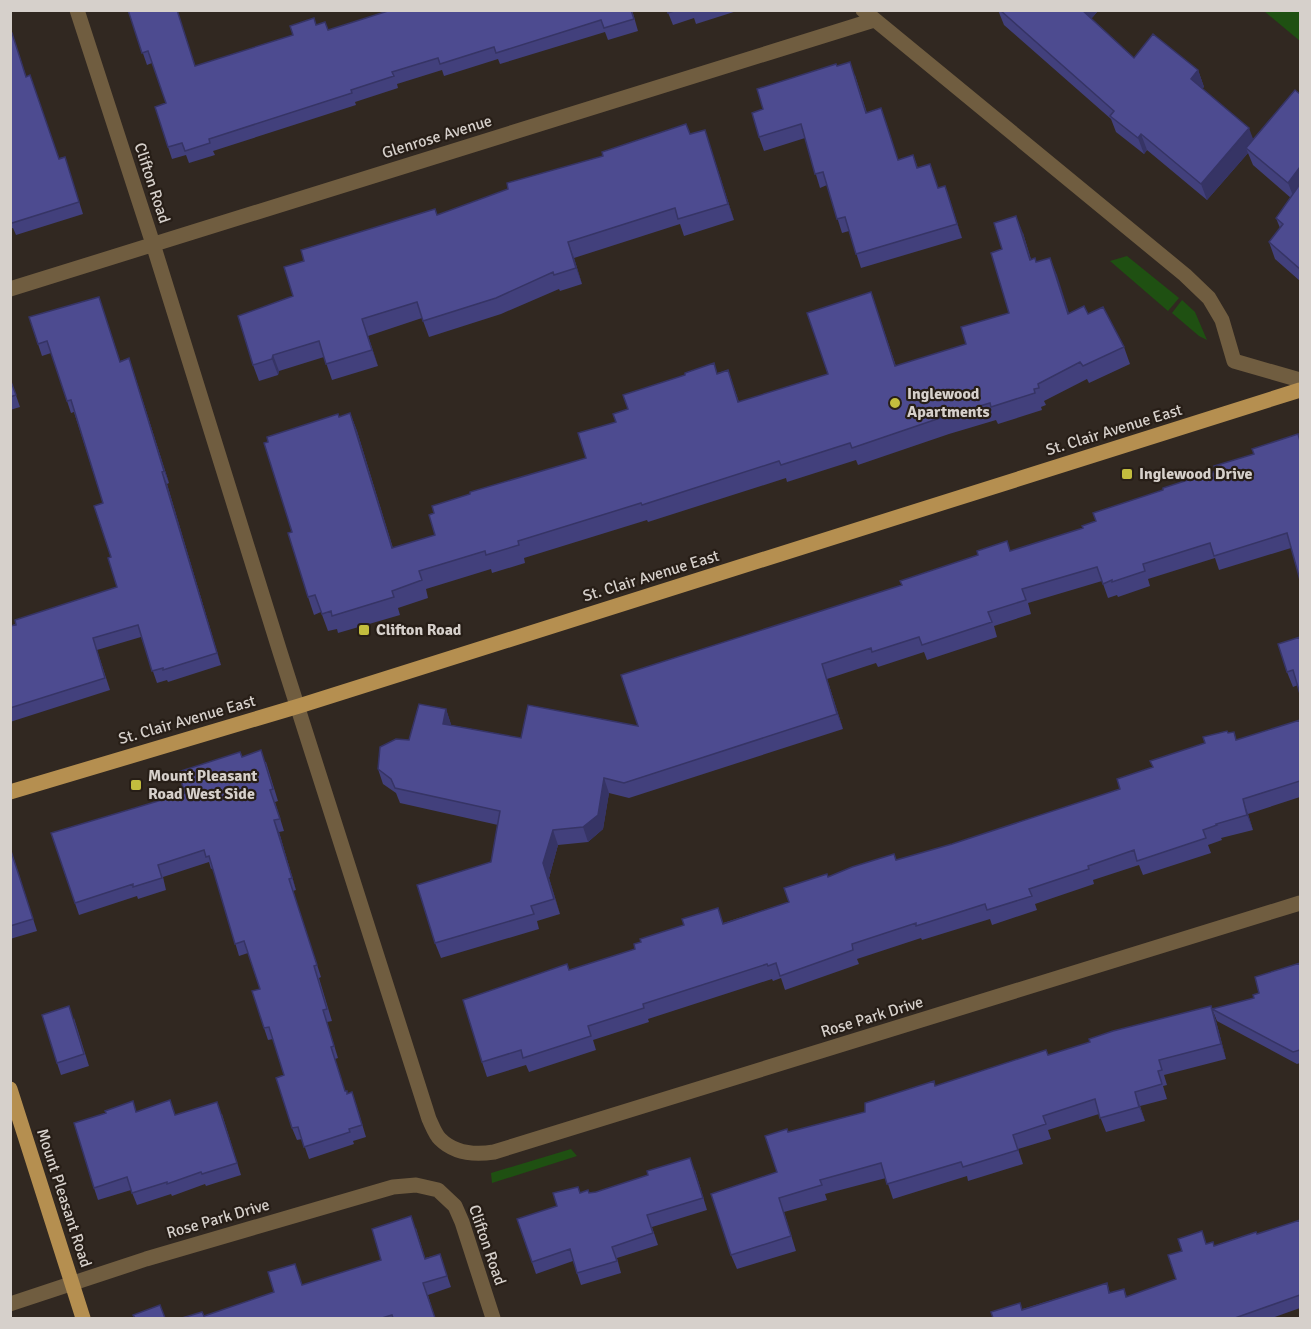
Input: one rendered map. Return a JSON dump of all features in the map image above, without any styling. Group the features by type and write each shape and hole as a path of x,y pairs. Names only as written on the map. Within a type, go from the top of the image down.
{"main road":[{"name":"St. Clair Avenue East","path":"10,792 298,706 1300,390"},
{"name":"Mount Pleasant Road","path":"10,1089 83,1318"}],"street":[{"name":"Clifton Road","path":"77,10 429,1119 439,1138 454,1149"},
{"name":"Glenrose Avenue","path":"10,289 869,15"},
{"path":"869,15 1185,275 1209,298 1222,320 1234,361 1300,380"},
{"name":"Rose Park Drive","path":"454,1149 479,1155 494,1152 1300,903"},
{"name":"Rose Park Drive","path":"10,1304 146,1259 393,1187 416,1185 438,1190"},
{"name":"Clifton Road","path":"438,1190 455,1206 462,1222 493,1318"}],"green space":[{"path":"1264,11 1300,11 1300,41"},
{"path":"1127,256 1179,298 1168,311 1110,261"},
{"path":"1182,300 1195,312 1207,340 1172,313"},
{"path":"571,1149 577,1156 492,1183 491,1173"}],"building":[{"path":"128,10 177,10 195,66 293,35 290,26 314,18 316,25 325,22 328,30 391,10 631,10 634,19 604,28 601,20 496,53 494,47 440,64 438,58 392,72 394,76 351,90 352,93 209,139 210,143 185,151 182,143 168,147 155,107 166,103 148,51 142,53"},
{"path":"1000,10 1082,10 1134,58 1153,34 1198,70 1191,79 1249,128 1201,184 1141,134 1138,138 1110,116 1114,111"},
{"path":"10,33 12,33 26,77 30,75 59,159 65,157 79,202 12,223 10,220"},
{"path":"850,62 866,113 881,108 898,160 913,155 917,168 930,164 938,188 945,186 957,224 856,254 845,217 837,219 823,172 815,174 801,124 759,137 752,113 763,109 757,89 836,64 837,66"},
{"path":"1295,90 1300,94 1300,167 1288,183 1246,148"},
{"path":"686,124 690,134 705,130 728,204 678,219 675,208 568,242 576,268 554,275 553,272 496,298 423,321 417,302 362,319 372,350 326,364 319,341 273,355 272,359 253,365 238,316 293,296 284,267 304,261 301,250 435,209 437,215 508,189 507,183 603,156 602,152"},
{"path":"1300,184 1300,269 1269,242 1283,224 1276,218"},
{"path":"1016,216 1030,260 1035,258 1036,262 1050,258 1068,314 1084,306 1088,314 1103,307 1124,347 1083,366 1080,362 1038,384 1039,388 1034,389 1035,393 991,407 990,403 943,417 852,448 850,443 781,465 779,461 642,505 641,503 518,541 519,545 486,555 485,551 419,571 422,580 392,591 394,597 332,616 331,611 322,614 315,595 308,597 288,533 292,532 264,443 268,442 267,437 338,414 339,417 350,413 392,548 435,535 429,515 434,513 432,506 470,494 470,492 586,458 578,433 616,422 613,414 628,409 623,395 714,363 717,374 728,370 738,402 828,374 807,313 871,292 895,366 966,344 961,327 1009,313 991,253 1002,249 994,223"},
{"path":"99,297 120,362 129,358 217,653 163,670 163,668 152,671 138,625 93,638 105,678 10,708 10,626 16,625 15,620 117,587 108,558 111,557 94,506 103,503 71,400 67,401 47,341 38,344 29,317"},
{"path":"10,379 16,395 10,397"},
{"path":"1298,434 1300,441 1300,580 1287,533 1214,556 1210,543 1143,564 1145,571 1112,582 1112,580 1103,584 1097,567 1022,589 1026,600 988,612 992,622 922,645 919,637 872,652 871,648 822,664 837,714 624,783 604,778 598,815 583,827 553,830 543,863 554,899 531,906 534,914 435,943 417,885 491,862 500,811 395,788 391,779 378,769 380,747 396,739 409,740 419,704 446,709 443,724 521,738 528,705 638,726 621,675 902,585 900,581 978,555 977,551 1007,541 1010,551 1083,528 1082,526 1096,521 1093,513 1216,471 1214,466 1254,454 1252,449"},
{"path":"1300,637 1300,694 1293,670 1287,672 1278,644"},
{"path":"1300,720 1300,781 1243,799 1247,815 1203,830 1206,838 1137,861 1134,850 1088,866 1089,869 1029,889 1032,896 987,910 985,904 916,926 916,923 852,944 853,950 780,976 776,963 768,966 767,964 643,1004 644,1008 588,1026 591,1036 523,1058 521,1050 482,1062 463,1000 567,964 569,970 635,949 634,944 641,942 640,939 684,925 682,919 718,908 723,924 789,902 784,888 827,874 828,877 894,854 896,860 952,844 1120,789 1117,779 1153,767 1150,761 1205,743 1203,737 1227,731 1228,733 1234,732 1236,740"},
{"path":"261,750 273,789 270,790 280,819 274,820 292,878 289,879 317,965 314,966 327,1009 323,1010 334,1046 331,1047 345,1091 347,1094 352,1092 362,1125 349,1129 350,1132 304,1147 298,1127 292,1128 276,1078 284,1075 269,1027 264,1028 252,991 260,989 244,941 235,944 209,856 206,857 204,850 158,865 162,878 133,887 133,884 75,903 51,833 185,793 178,772 240,752 242,757"},
{"path":"10,848 33,919 10,926"},
{"path":"1300,963 1300,1050 1293,1052 1212,1009 1254,998 1253,995 1259,993 1255,977"},
{"path":"69,1006 84,1054 57,1063 42,1015"},
{"path":"1211,1006 1221,1044 1159,1060 1162,1070 1158,1071 1162,1084 1135,1092 1139,1107 1100,1118 1095,1099 1043,1116 1046,1124 1013,1135 1018,1150 963,1167 961,1162 887,1184 881,1163 820,1180 822,1185 779,1198 791,1236 731,1255 711,1194 777,1172 765,1136 865,1112 865,1103 934,1081 935,1086 1046,1050 1048,1055 1090,1042 1089,1039 1113,1031"},
{"path":"170,1100 175,1115 217,1102 237,1163 132,1193 127,1177 94,1188 74,1123 106,1113 105,1111 133,1101 136,1112"},
{"path":"690,1158 703,1198 647,1215 653,1233 612,1247 617,1261 577,1273 570,1249 532,1262 517,1219 557,1206 553,1193 578,1187 580,1193 588,1190 589,1193 596,1192 648,1175 647,1171"},
{"path":"411,1216 425,1259 440,1254 447,1276 423,1283 435,1318 393,1318 392,1315 382,1318 182,1318 202,1312 204,1316 274,1292 268,1272 295,1264 302,1285 381,1260 372,1229"},
{"path":"1300,1220 1300,1295 1235,1318 993,1318 991,1312 1020,1303 1022,1310 1107,1283 1109,1293 1124,1289 1126,1297 1176,1279 1168,1255 1182,1251 1178,1239 1202,1231 1206,1244 1213,1242 1214,1246"},
{"path":"160,1305 165,1318 135,1318 133,1315"}],"place":[{"name":"Inglewood Apartments","path":"895,403"},
{"name":"Inglewood Drive","path":"1127,474"},
{"name":"Clifton Road","path":"364,630"},
{"name":"Mount Pleasant Road West Side","path":"136,785"}]}
